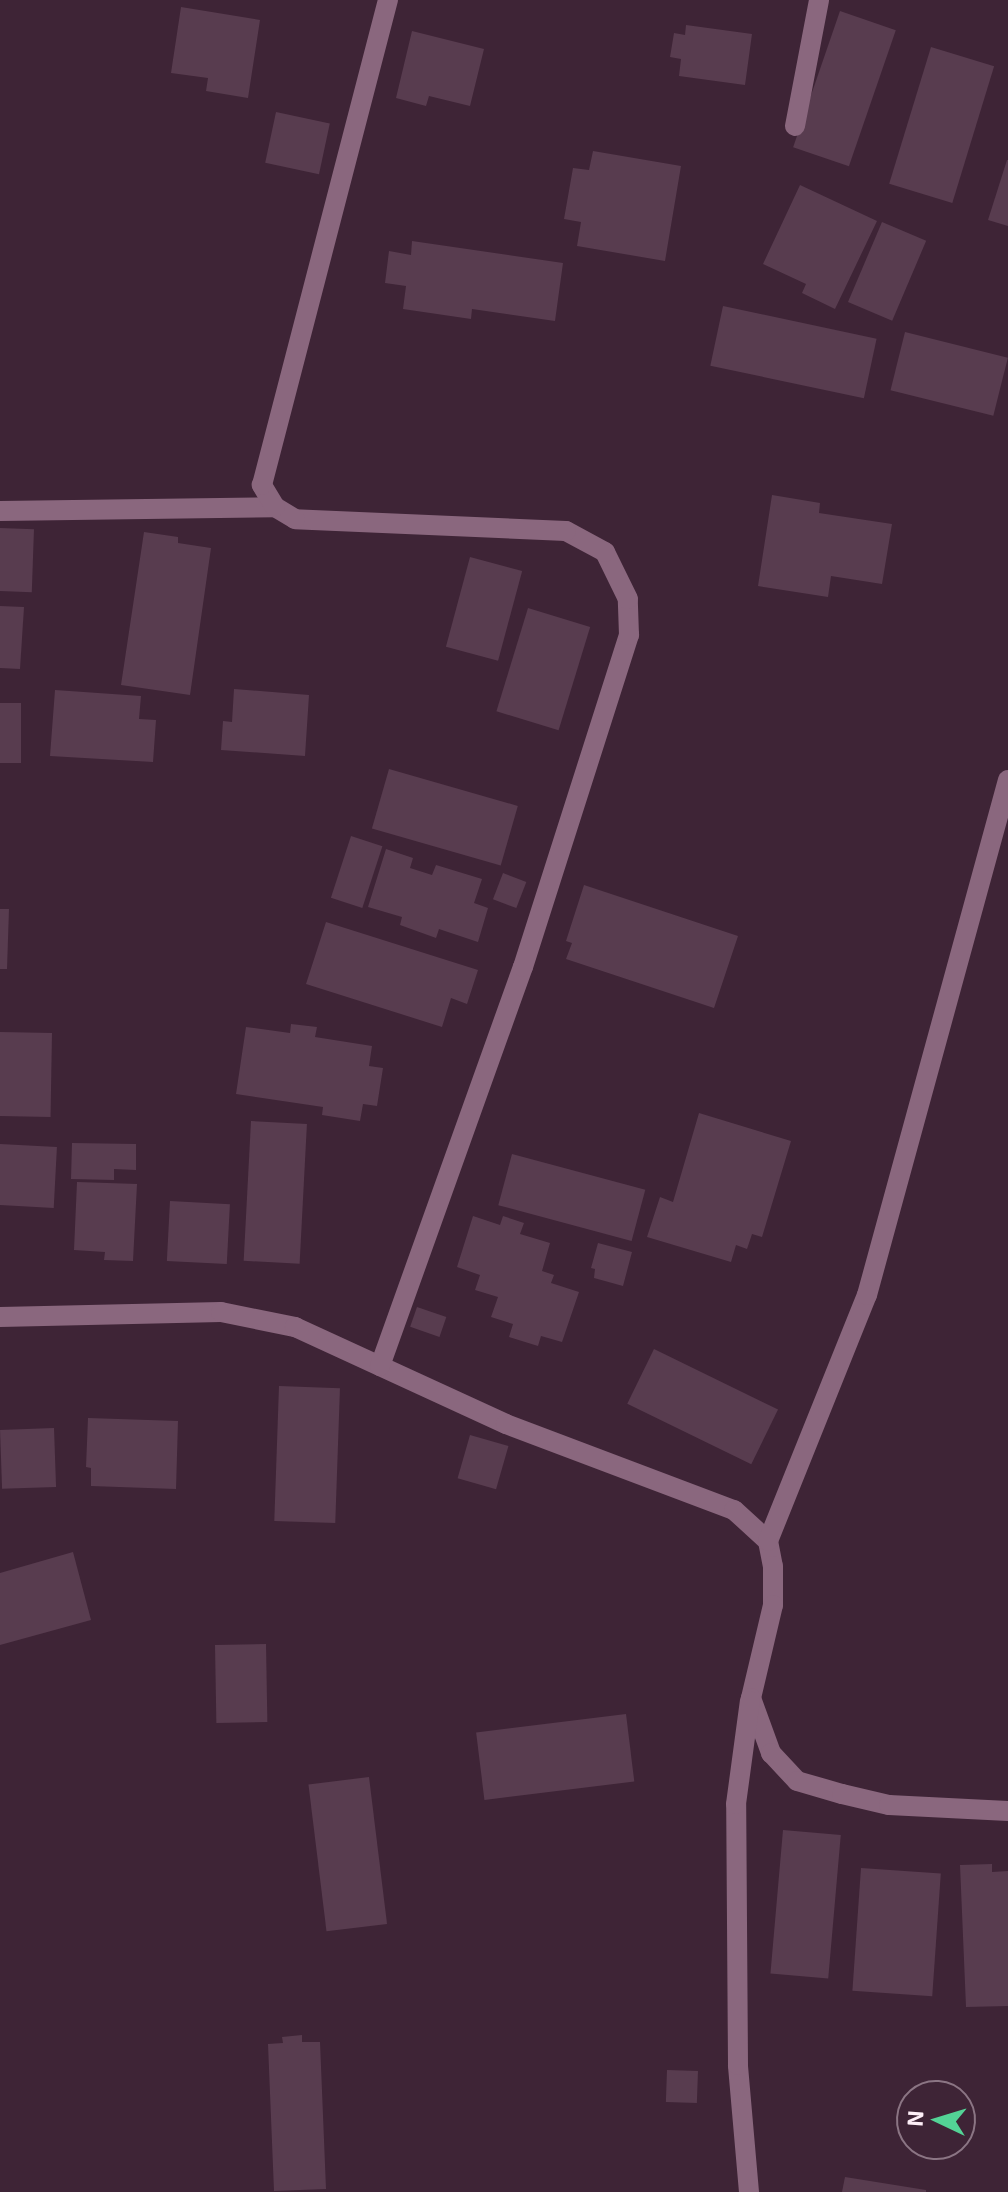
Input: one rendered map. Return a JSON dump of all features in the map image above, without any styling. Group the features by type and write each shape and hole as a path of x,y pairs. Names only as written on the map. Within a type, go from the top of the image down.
{"street":[{"path":"380,1366 523,967 629,635 628,599 605,552 566,531 295,519 275,507 262,485 388,0"},
{"path":"795,126 819,0"},
{"path":"0,511 275,507"},
{"path":"749,2192 738,2065 736,1804 751,1698 773,1605 773,1566 768,1541 867,1295 1008,780"},
{"path":"0,1317 221,1312 295,1327 506,1424 734,1510 768,1541"},
{"path":"751,1698 771,1753 797,1781 889,1805 1008,1811"}],"building":[{"path":"181,7 260,20 248,98 206,91 208,78 171,73"},
{"path":"840,11 896,30 849,166 793,147"},
{"path":"686,25 752,34 745,85 679,76 681,59 670,57 674,33 685,35"},
{"path":"412,31 484,49 470,106 429,96 426,106 396,98"},
{"path":"931,47 994,66 952,203 889,184"},
{"path":"276,112 330,123 319,174 265,163"},
{"path":"593,151 681,166 665,261 577,246 581,222 564,219 573,168 589,170"},
{"path":"1008,160 1008,226 988,220"},
{"path":"800,185 877,221 835,309 802,293 806,284 763,264"},
{"path":"882,222 926,241 892,321 848,302"},
{"path":"412,241 563,263 555,321 472,309 471,319 403,309 406,286 385,283 389,251 411,255"},
{"path":"723,306 877,339 864,398 710,366"},
{"path":"905,332 1008,358 993,416 890,390"},
{"path":"772,495 820,503 819,513 892,524 882,584 831,576 828,597 758,586"},
{"path":"0,528 34,529 32,592 0,591"},
{"path":"144,532 178,537 178,543 211,548 190,695 121,685"},
{"path":"470,557 522,571 498,661 446,647"},
{"path":"0,606 24,607 20,669 0,668"},
{"path":"528,608 590,627 559,730 496,711"},
{"path":"234,689 309,695 305,756 221,750 223,721 232,722"},
{"path":"55,690 141,696 139,719 156,720 153,762 50,756"},
{"path":"0,703 21,703 21,763 0,763"},
{"path":"389,769 518,806 501,866 372,829"},
{"path":"351,836 382,846 362,908 331,898"},
{"path":"386,849 413,858 410,868 432,875 436,865 482,879 474,903 488,908 478,942 439,929 436,938 400,925 402,917 368,907"},
{"path":"503,873 526,882 516,908 493,899"},
{"path":"584,885 738,936 714,1008 566,959 572,943 566,941"},
{"path":"0,909 9,909 7,969 0,969"},
{"path":"326,922 478,970 467,1004 451,998 442,1027 306,984"},
{"path":"291,1024 317,1027 315,1037 372,1046 369,1066 383,1068 377,1106 363,1104 360,1121 322,1115 323,1107 236,1094 246,1027 290,1033"},
{"path":"0,1032 52,1033 51,1117 0,1116"},
{"path":"699,1113 791,1141 762,1237 752,1234 747,1249 736,1245 731,1262 647,1237 660,1197 673,1202"},
{"path":"251,1121 307,1124 300,1264 244,1261"},
{"path":"72,1143 136,1144 136,1170 114,1169 114,1180 71,1179"},
{"path":"0,1144 57,1147 54,1208 0,1205"},
{"path":"512,1154 645,1190 632,1241 498,1205"},
{"path":"77,1182 137,1184 133,1261 104,1260 105,1252 74,1250"},
{"path":"170,1201 230,1204 227,1264 167,1261"},
{"path":"473,1216 500,1225 503,1216 524,1223 520,1234 550,1243 542,1271 554,1275 551,1283 579,1292 562,1342 541,1336 538,1346 509,1337 513,1324 491,1317 498,1297 475,1290 480,1275 457,1267"},
{"path":"598,1243 632,1252 623,1286 594,1278 595,1269 591,1268"},
{"path":"417,1307 446,1317 439,1337 410,1327"},
{"path":"654,1349 778,1409 751,1464 627,1404"},
{"path":"279,1386 340,1388 335,1523 274,1521"},
{"path":"88,1418 178,1421 176,1489 91,1486 91,1468 86,1467"},
{"path":"54,1428 56,1487 2,1489 0,1430"},
{"path":"470,1435 508,1446 496,1489 458,1478"},
{"path":"73,1552 91,1620 0,1645 0,1573"},
{"path":"266,1644 267,1722 216,1723 215,1645"},
{"path":"626,1714 634,1781 484,1800 476,1732"},
{"path":"369,1777 387,1924 326,1931 308,1784"},
{"path":"783,1830 841,1835 828,1979 770,1973"},
{"path":"992,1864 992,1872 1008,1871 1008,2006 966,2007 960,1865"},
{"path":"861,1868 941,1874 932,1996 852,1991"},
{"path":"302,2035 302,2042 320,2042 326,2189 274,2191 268,2044 283,2043 282,2037"},
{"path":"667,2070 698,2071 697,2103 666,2102"},
{"path":"845,2177 926,2190 926,2192 842,2192"}]}
